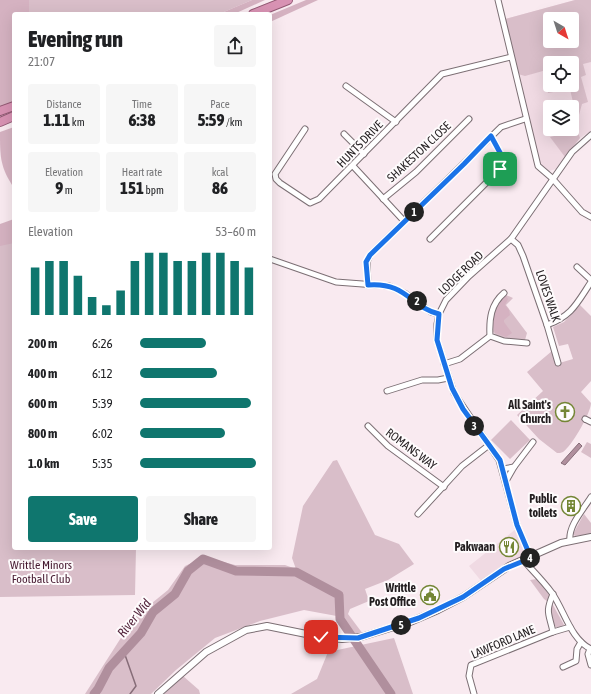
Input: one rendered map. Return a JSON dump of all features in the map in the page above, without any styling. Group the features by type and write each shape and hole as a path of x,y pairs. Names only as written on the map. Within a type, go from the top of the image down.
{"highway":[{"path":"258,12 288,0"},
{"path":"0,112 12,107"},
{"path":"0,122 12,117"}],"street":[{"path":"498,0 538,166 552,178 582,212 591,217"},
{"name":"HUNTS DRIVE","path":"306,129 277,168 275,174 276,179 280,183 310,203 319,199 353,166 442,74 512,57"},
{"path":"346,86 396,122"},
{"name":"SHAKESTON CLOSE","path":"383,199 416,172 469,119"},
{"path":"368,285 367,258 501,127 526,119"},
{"path":"344,134 364,154"},
{"name":"LODGE ROAD","path":"590,649 581,642 570,627 553,594 527,559 500,460 456,398 448,378 437,340 439,314 446,300 456,288 511,239 538,202 552,178 572,152 591,135"},
{"path":"430,239 500,169 504,160 491,136"},
{"path":"353,166 404,221"},
{"name":"LOVES WALK","path":"511,239 520,248 547,325 558,363"},
{"path":"272,259 336,282 368,285 384,284 406,294 432,312 439,314"},
{"path":"547,325 568,314 591,281 577,266"},
{"path":"490,336 490,317 493,306 498,298 504,293"},
{"path":"490,336 504,341 527,343"},
{"path":"444,364 460,358 490,336"},
{"path":"387,391 422,380 438,380 448,378"},
{"path":"585,419 591,422"},
{"name":"ROMANS WAY","path":"368,426 388,446 444,487"},
{"path":"506,481 514,467 533,442"},
{"path":"418,514 462,466 489,445"},
{"path":"503,469 514,467"},
{"path":"570,541 570,535 574,524 591,497"},
{"path":"158,694 206,652 226,640 254,627 267,626 321,637 346,639 358,638 410,622 438,610 463,597 504,569 570,541 591,537"},
{"path":"553,594 548,606 547,616 553,632"},
{"name":"LAWFORD LANE","path":"474,694 469,676 471,665 553,632 570,627"},
{"path":"563,667 576,660 577,648 581,642"},
{"path":"590,649 588,654 591,665"}],"shaded area":[{"path":"0,0 29,0 29,12 12,12 12,103 0,107"},
{"path":"252,0 265,0 238,12 224,12"},
{"path":"306,0 318,0 272,21 272,14"},
{"path":"575,0 591,0 591,131 580,138 556,169 549,171 541,166 538,160 505,19"},
{"path":"12,128 12,185 3,168 0,148 0,132"},
{"path":"12,220 12,243 0,246 0,224"},
{"path":"506,296 508,299 505,305 509,310 510,315 504,320 504,322 512,333 506,337 495,333 493,317 499,302"},
{"path":"579,443 582,446 565,465 561,463"},
{"path":"516,529 528,556 495,571 482,582 469,566"}],"green space":[{"path":"0,0 252,0 224,12 12,12 12,36 6,104 0,107"},
{"path":"575,0 591,0 591,62 583,64 586,75 581,77 588,102 582,104 579,115 579,100 572,100 571,92 579,92 579,56 543,56 543,71 525,76 518,74 505,19"},
{"path":"579,135 580,138 565,157 550,137"},
{"name":"Writtle Minors Football Club","path":"12,238 12,550 136,550 135,595 0,597 0,239"},
{"path":"506,295 513,298 506,305 527,333 525,340 522,341 499,338 493,332 494,311 498,302"},
{"path":"580,305 591,316 591,381 581,392 591,403 588,414 575,437 563,452 557,453 539,439 517,415 543,391 527,372 552,351 556,364 573,359 568,344 559,346 553,327 564,322"},
{"path":"511,420 530,440 510,459 491,440"},
{"path":"587,442 591,444 591,458 581,452"},
{"path":"337,460 375,535 399,544 414,564 388,580 365,589 369,601 350,609 348,614 363,634 353,635 342,617 304,610 260,621 215,638 176,670 151,694 85,694 140,608 152,603 168,590 185,566 205,557 235,565 285,565 296,569 292,558 303,506 333,461"},
{"path":"584,514 591,523 591,534 575,536 573,534"},
{"path":"537,579 551,597 548,602 530,580"},
{"path":"551,605 553,605 564,625 559,628 553,625 550,615"},
{"path":"394,638 413,694 291,694 317,679 328,652"},
{"path":"183,676 199,690 200,694 164,694"}],"waterway":[{"name":"River Wid","path":"94,694 109,668 141,633 153,612 175,594 188,571 203,559 236,571 296,572 339,595 340,619 391,694"},
{"path":"124,652 136,686 130,694"}],"place":[{"name":"All Saint's Church","path":"565,412"},
{"name":"Public toilets","path":"571,506"},
{"name":"Pakwaan","path":"509,547"},
{"name":"Writtle Post Office","path":"430,595"}],"route":[{"path":"321,637 342,639 358,638 410,622 463,597 515,563 531,558 512,510 505,475 500,460 477,430 456,398 448,378 437,340 437,324 439,314 426,309 414,299 393,287 384,284 368,285 366,262 367,258 491,136 496,142 504,160 500,169"}]}
